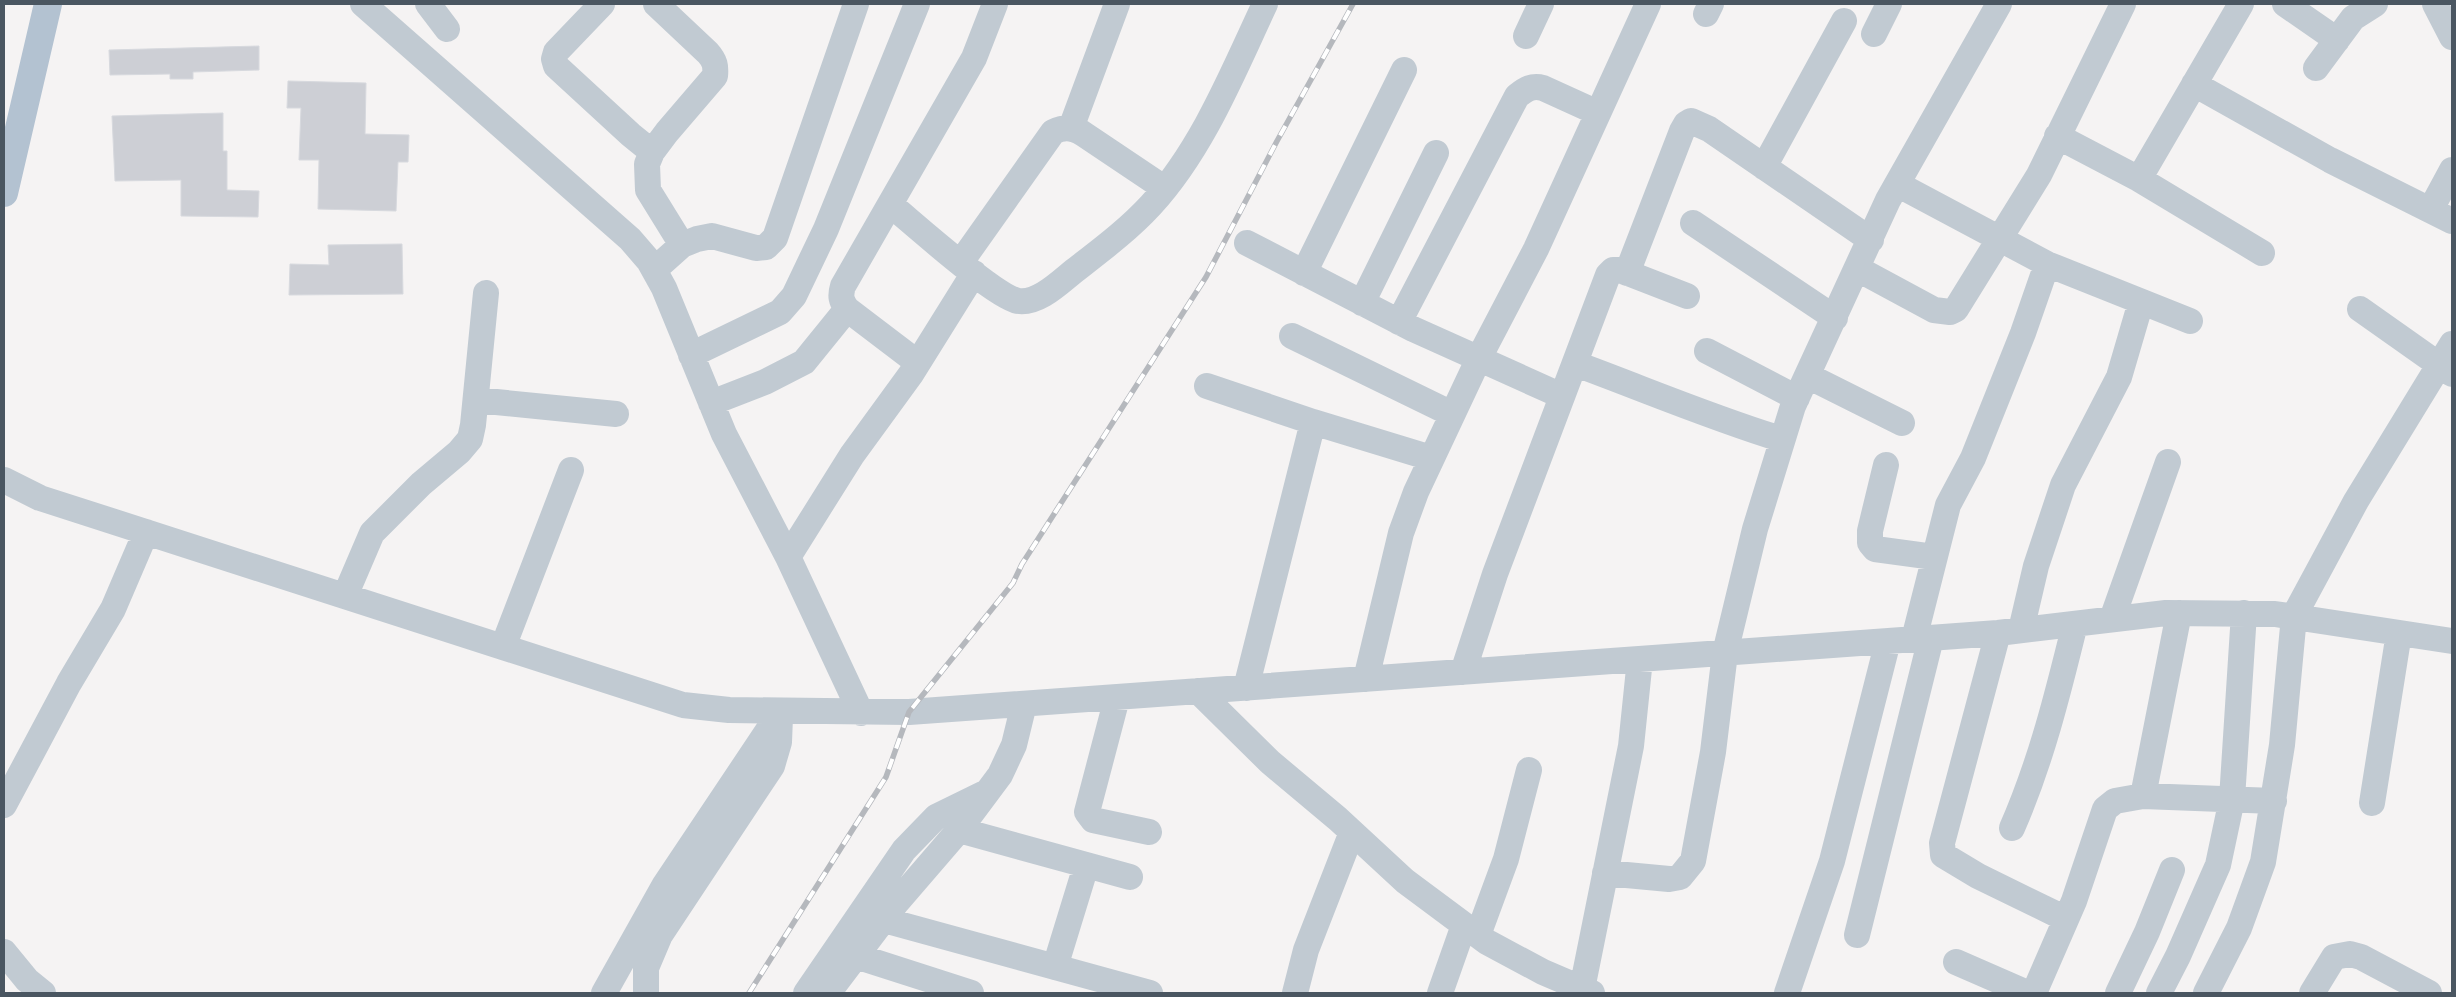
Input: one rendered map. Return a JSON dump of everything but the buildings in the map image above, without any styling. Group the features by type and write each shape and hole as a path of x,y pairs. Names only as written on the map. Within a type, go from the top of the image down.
{"main road":[{"path":"5,179 48,4"}],"street":[{"path":"364,4 630,239 654,270 664,288 724,434 788,557 861,713"},
{"path":"428,4 447,29"},
{"path":"602,4 556,52 554,59 556,66 652,152"},
{"path":"656,4 715,60 716,68 715,76 652,152 647,164 648,190 682,245"},
{"path":"654,270 682,245 712,236 742,245 761,247 766,247 775,238 856,4"},
{"path":"691,355 780,312 794,296 826,229 917,4"},
{"path":"918,363 847,309 842,302 843,286 974,58 994,4"},
{"path":"1071,128 1117,4"},
{"path":"891,205 967,268 1012,299 1021,301 1035,298 1050,290 1126,231 1152,204 1182,164 1220,100 1265,4"},
{"path":"1526,36 1541,4"},
{"path":"1366,679 1401,533 1432,458 1479,358 1536,249 1648,4"},
{"path":"1874,34 1889,4"},
{"path":"1605,873 1669,879 1680,877 1693,861 1713,752 1725,653 1755,529 1781,439 1802,387 1898,184 1999,4"},
{"path":"1858,269 1934,310 1950,312 1956,309 2039,175 2123,4"},
{"path":"2139,179 2241,4"},
{"path":"2285,4 2336,40"},
{"path":"2316,68 2353,18 2375,4"},
{"path":"2435,4 2452,37"},
{"path":"1764,167 1844,21"},
{"path":"1304,273 1404,70"},
{"path":"2194,84 2330,160 2442,215 2452,170"},
{"path":"1399,322 1517,96 1535,86 1598,113"},
{"path":"1627,273 1686,124 1692,121 1699,123 1871,240"},
{"path":"788,557 852,455 918,363 967,268 1052,132 1061,128 1071,128 1164,188"},
{"path":"2057,136 2139,179 2262,253"},
{"path":"1362,303 1436,153"},
{"path":"1898,184 2047,264 2190,321"},
{"path":"1693,223 1835,318"},
{"path":"1247,244 1399,322 1562,396"},
{"path":"1856,935 1923,638 1934,557 1948,505 1972,458 2023,333 2047,264"},
{"path":"1463,672 1495,574 1562,396 1576,364 1608,275 1613,270 1627,273 1687,296"},
{"path":"345,596 372,533 421,484 459,452 470,440 476,400 486,293"},
{"path":"2066,920 1978,876 1943,855 1942,843 2009,632 2036,566 2062,484 2118,377 2140,302"},
{"path":"711,403 765,382 804,362 847,309"},
{"path":"2206,993 2239,928 2263,862 2274,801 2294,616 2356,501 2448,361 2360,309"},
{"path":"1292,336 1452,414"},
{"path":"1707,350 1902,423"},
{"path":"1576,364 1728,423 1781,439"},
{"path":"1207,386 1313,422 1432,458"},
{"path":"476,400 616,414"},
{"path":"1246,688 1313,422"},
{"path":"2112,619 2168,462"},
{"path":"1886,465 1870,532 1870,543 1875,549 1934,557"},
{"path":"502,647 571,470"},
{"path":"4,480 40,498 683,705 729,710 861,713 909,712 1117,698 2009,632 2179,612 2294,616 2452,641"},
{"path":"4,805 69,683 113,609 146,532"},
{"path":"2143,796 2179,612"},
{"path":"2159,993 2178,956 2218,866 2232,799 2244,613"},
{"path":"2012,828 2029,789 2052,715 2075,624"},
{"path":"2372,803 2399,633"},
{"path":"1787,993 1832,861 1888,641"},
{"path":"1198,692 1270,762 1352,832 1405,881 1471,930 1543,972 1587,991 1605,873 1631,746 1640,659"},
{"path":"1117,698 1087,812 1093,820 1149,832"},
{"path":"835,990 856,956 959,830 1000,775 1014,744 1024,704"},
{"path":"604,993 664,886 781,711"},
{"path":"646,993 646,968 660,935 772,766 779,742 781,711"},
{"path":"1440,993 1506,859 1529,770"},
{"path":"806,993 904,850 936,817 986,792"},
{"path":"2034,993 2066,920 2105,809 2115,801 2143,796 2274,801"},
{"path":"959,830 1130,877"},
{"path":"1295,993 1306,950 1352,832"},
{"path":"1055,967 1086,866"},
{"path":"2118,993 2148,932 2172,870"},
{"path":"884,920 1150,993"},
{"path":"4,952 28,980 43,993"},
{"path":"2312,993 2334,957 2350,954 2361,957 2429,993"},
{"path":"856,956 971,993"},
{"path":"1956,962 2027,993"}],"railway":[{"path":"749,993 886,777 909,712 1013,583 1022,564 1206,277 1277,141 1353,4"}]}
